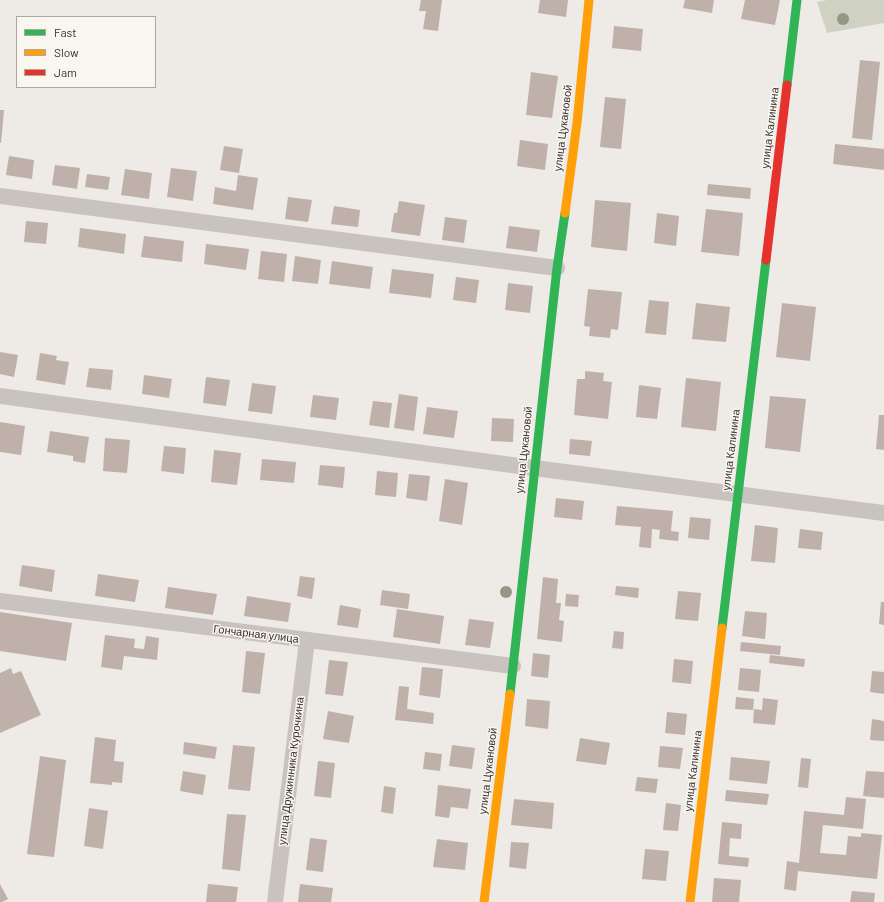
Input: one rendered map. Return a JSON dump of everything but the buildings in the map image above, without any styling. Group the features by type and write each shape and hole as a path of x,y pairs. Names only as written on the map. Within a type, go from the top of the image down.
{"street":[{"name":"улица Цукановой","path":"484,902 513,666 557,268 577,123 589,0"},
{"name":"улица Калинина","path":"690,902 797,0"},
{"path":"0,196 557,268"},
{"path":"0,396 534,468 884,513"},
{"name":"Гончарная улица","path":"0,601 306,641 513,666"},
{"name":"улица Дружинника Курочкина","path":"275,902 306,641"}],"green space":[{"path":"827,0 884,0 884,23 827,33 817,2"}],"traffic: fast":[{"path":"787,85 797,0"},
{"path":"510,694 557,268 565,213"},
{"path":"722,628 766,260"}],"traffic: slow":[{"path":"565,213 577,123 589,0"},
{"path":"690,902 722,628"},
{"path":"484,902 510,694"}],"traffic: jam":[{"path":"766,260 787,85"}]}
